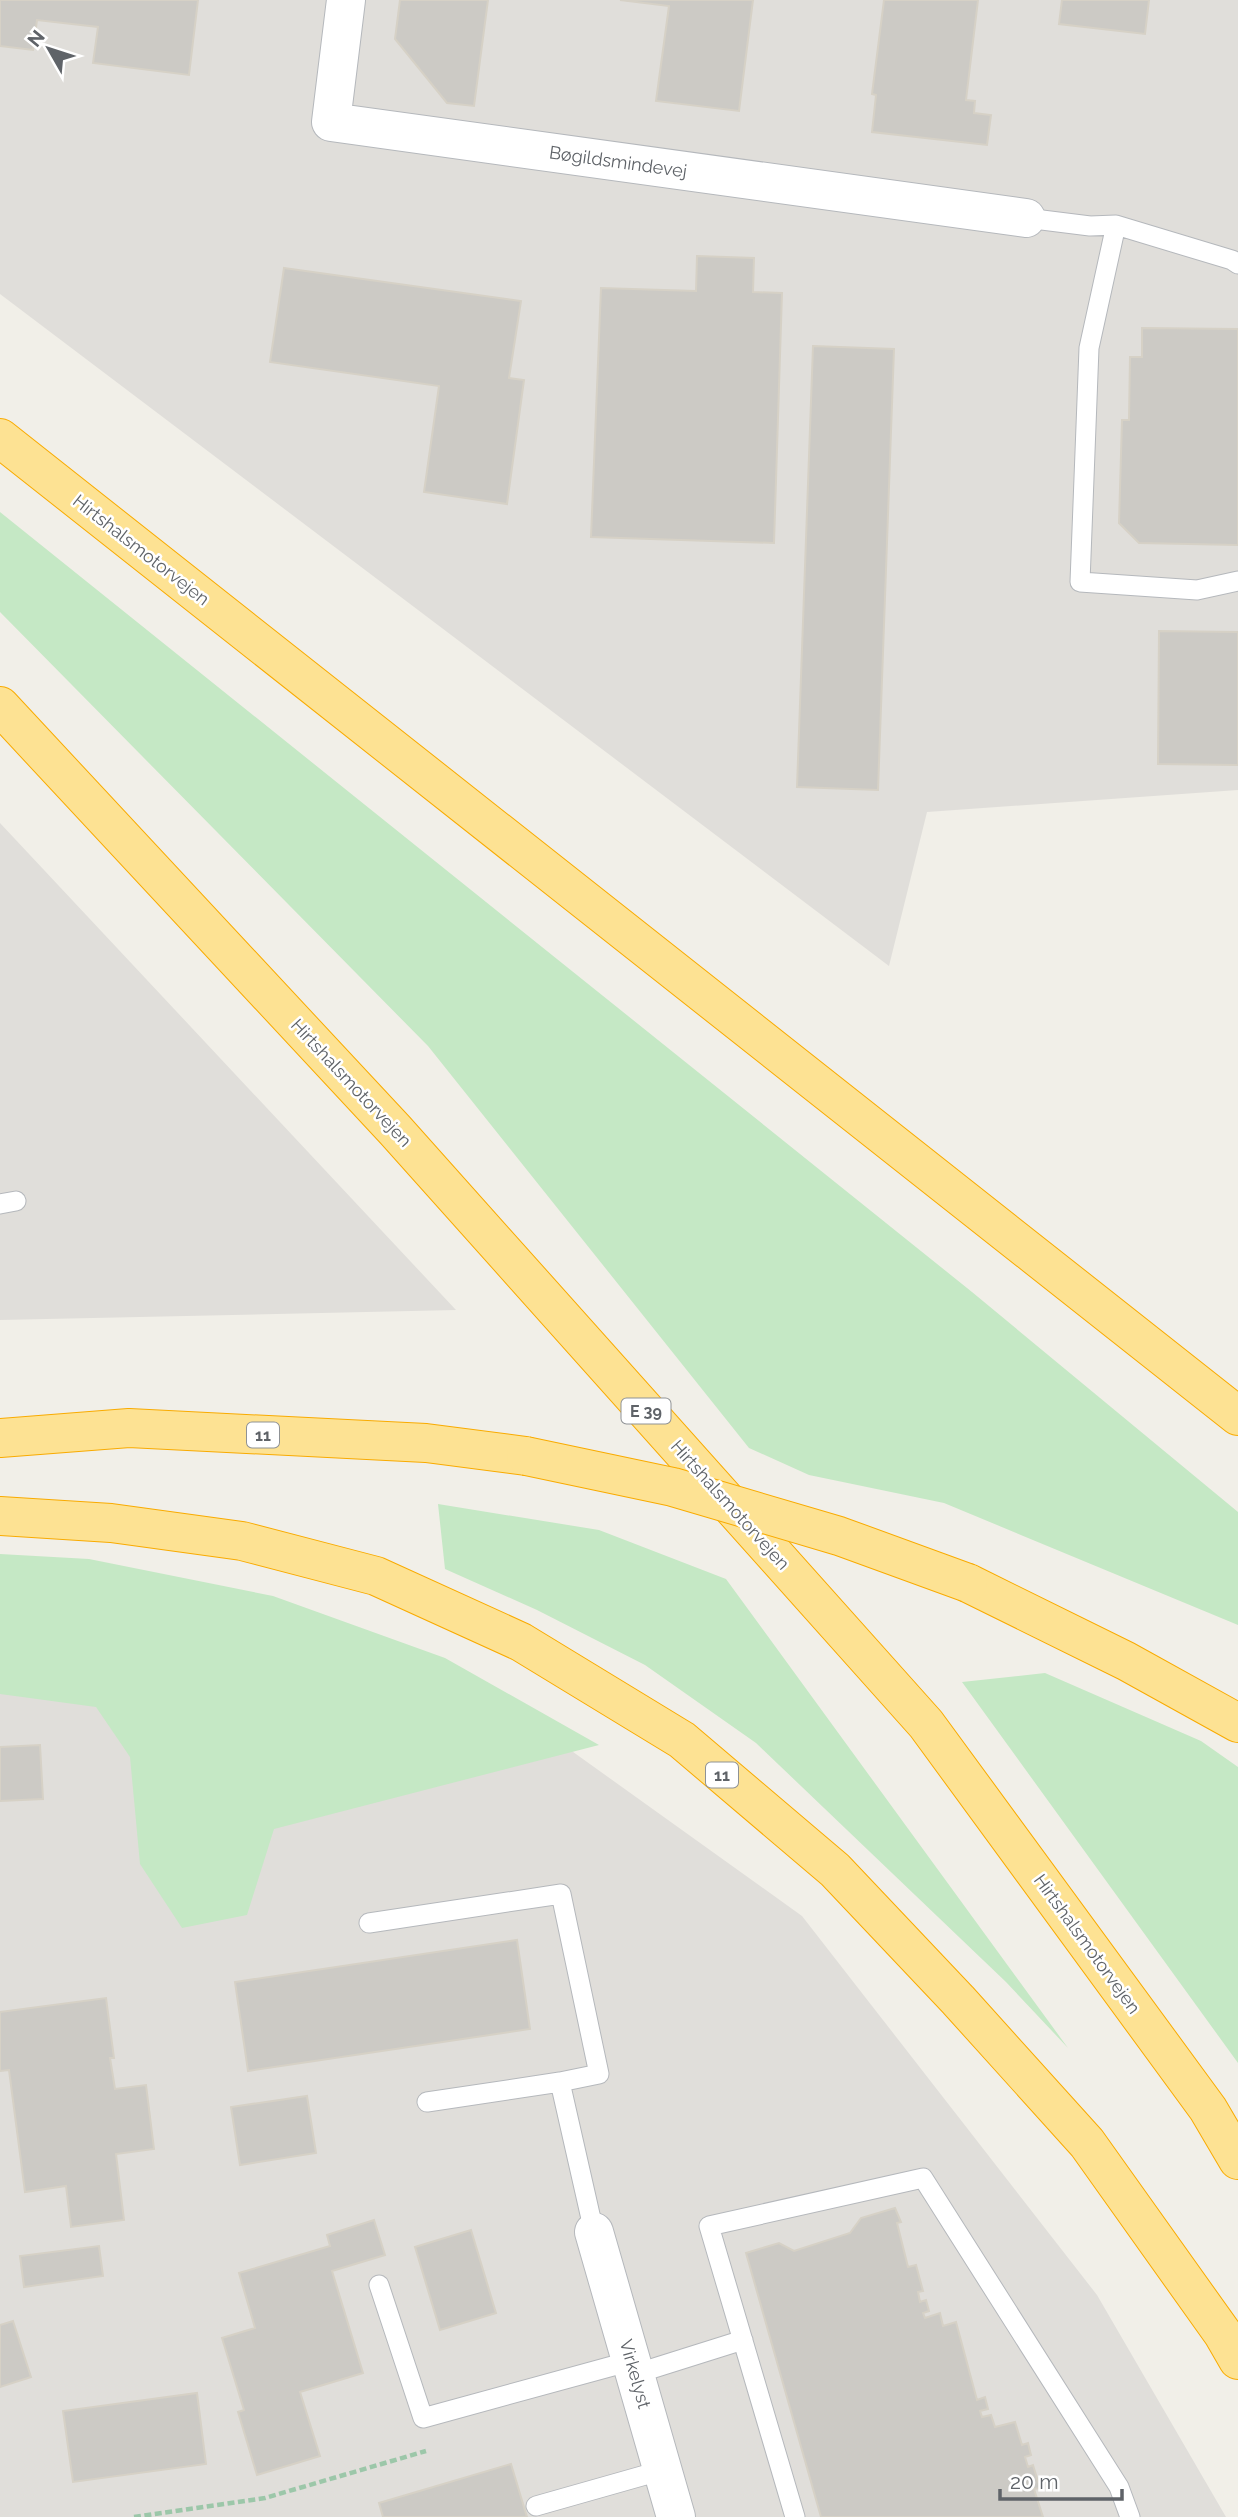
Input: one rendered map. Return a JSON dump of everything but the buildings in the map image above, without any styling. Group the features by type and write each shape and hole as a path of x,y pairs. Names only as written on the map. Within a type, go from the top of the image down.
{"highway":[{"name":"Hirtshalsmotorvejen","path":"0,438 1238,1416"},
{"name":"Hirtshalsmotorvejen","path":"0,706 396,1130 926,1724 1208,2109 1238,2160"},
{"name":"11","path":"0,1438 129,1428 426,1443 526,1456 673,1487 839,1535 968,1583 1126,1661 1238,1723"},
{"name":"11","path":"0,1516 111,1523 242,1541 376,1576 521,1642 682,1740 835,1870 958,2000 1087,2143 1223,2334 1238,2360"}],"street":[{"name":"Bøgildsmindevej","path":"346,0 331,122 1026,218"},
{"name":"Virkelyst","path":"594,2232 676,2517"}],"lane":[{"path":"1026,218 1090,226 1116,225 1238,264"},
{"path":"1116,225 1089,348 1080,582 1197,590 1238,581"},
{"path":"369,1923 561,1894 600,2074 427,2102"},
{"path":"560,2082 594,2232"},
{"path":"795,2517 709,2226 923,2178 1119,2487 1130,2517"},
{"path":"379,2286 423,2418 743,2340"},
{"path":"536,2507 663,2470"}],"path":[{"path":"134,2517 265,2498 439,2448"}],"shaded area":[{"path":"0,0 1238,0 1238,790 927,812 889,966 0,294"},
{"path":"0,823 456,1310 0,1320"},
{"path":"0,1614 548,1734 802,1916 1097,2295 1226,2517 0,2517"}],"green space":[{"path":"0,512 972,1292 1238,1512 1238,1625 944,1503 809,1475 749,1448 428,1046 0,612"},
{"path":"438,1504 599,1530 726,1579 1068,2048 1006,1982 756,1743 645,1665 537,1610 445,1569"},
{"path":"0,1554 89,1559 273,1596 445,1658 599,1745 274,1829 247,1915 182,1928 140,1864 130,1757 96,1707 0,1694"},
{"path":"1045,1673 1201,1741 1238,1767 1238,2063 962,1682"}]}
